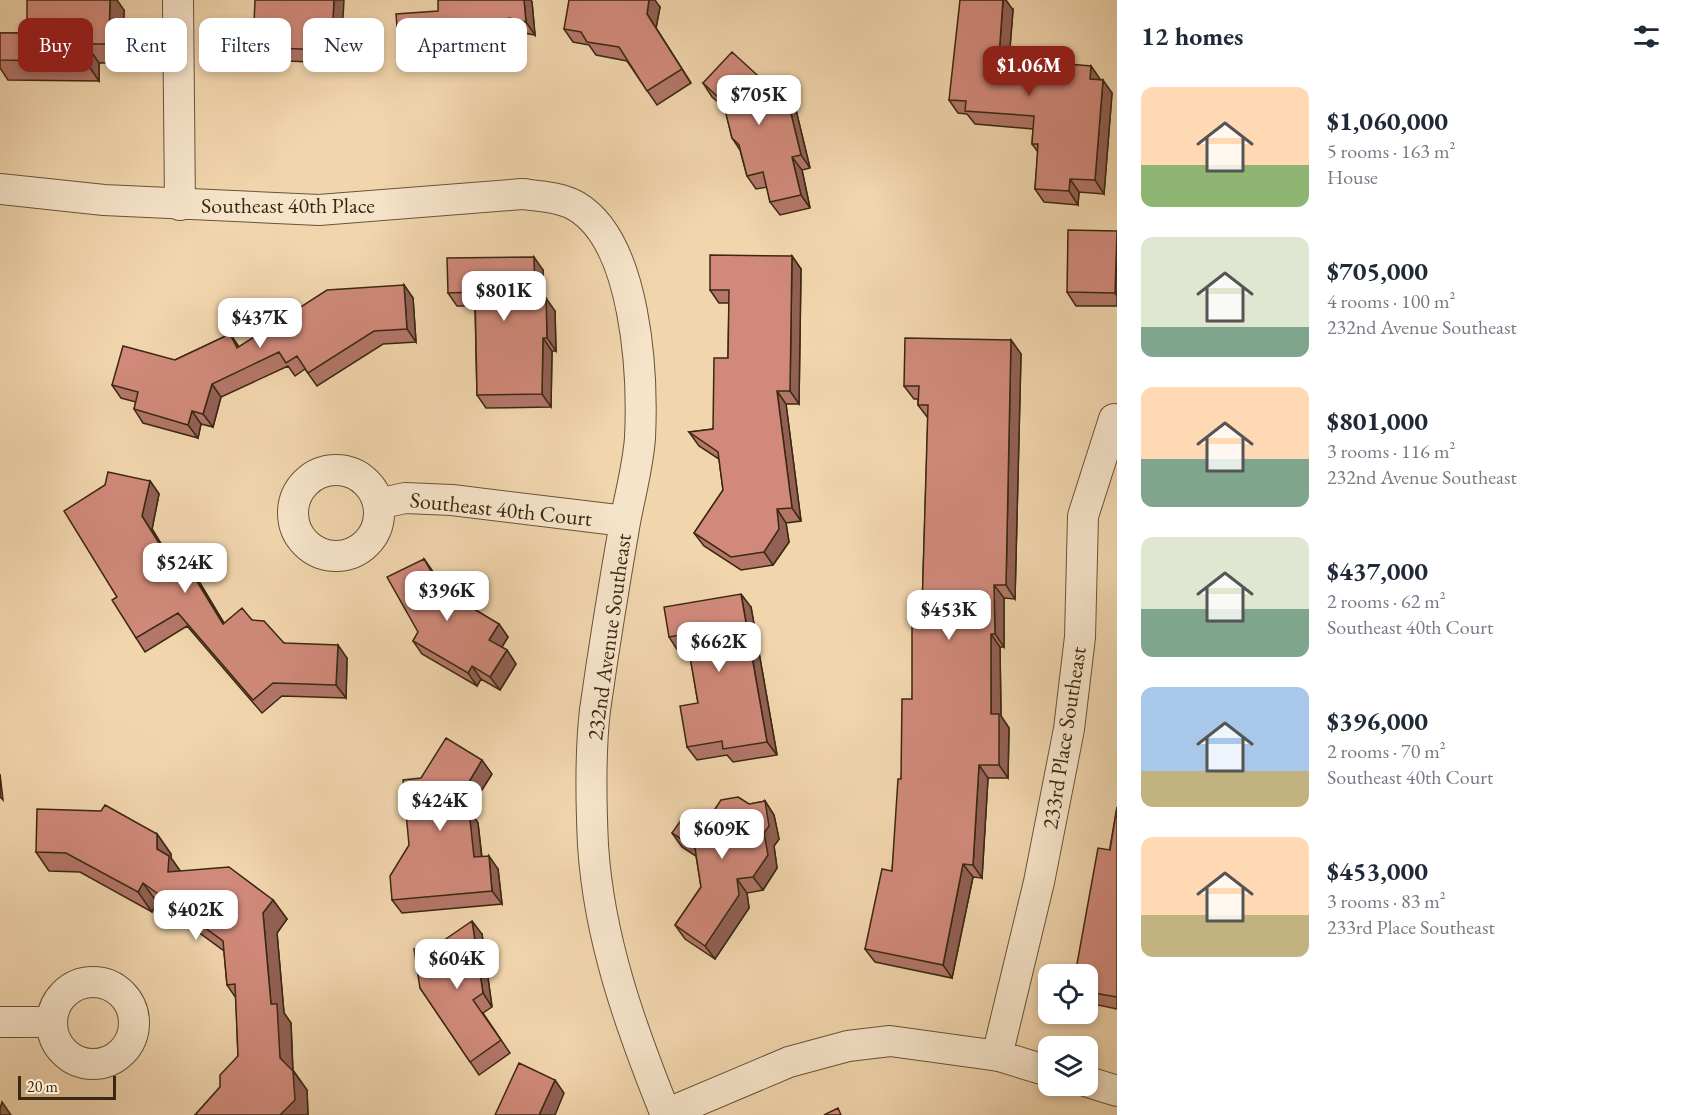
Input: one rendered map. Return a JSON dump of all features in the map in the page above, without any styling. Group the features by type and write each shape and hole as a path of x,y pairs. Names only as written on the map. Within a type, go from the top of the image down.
{"street":[{"path":"178,0 180,205"},
{"name":"Southeast 40th Place","path":"0,189 180,205 320,210 522,194 549,197 574,205"},
{"name":"232nd Avenue Southeast","path":"574,205 606,235 620,270 631,308 638,368 640,440 595,714 593,847 606,936 631,1028 666,1114"},
{"name":"233rd Place Southeast","path":"997,1056 1039,882 1069,729 1080,637 1083,516 1114,419"},
{"name":"Southeast 40th Court","path":"378,504 405,498 452,500 625,522"},
{"path":"0,1022 51,1022"},
{"path":"666,1114 789,1062 848,1046 890,1041 997,1056 1038,1068"},
{"path":"1098,1085 1117,1091"}],"building":[{"path":"27,0 110,0 110,18 105,18 105,44 93,44 93,18 27,18"},
{"path":"255,0 334,0 333,18 303,18 303,49 291,49 291,18 254,18"},
{"path":"438,0 524,0 526,18 396,18 396,14 438,11"},
{"path":"569,0 649,0 647,14 682,69 647,91 619,47 587,42 581,32 564,29"},
{"path":"960,0 1003,0 998,71 1056,76 1056,63 1091,66 1090,79 1103,80 1095,180 1070,179 1069,191 1035,189 1038,144 1032,144 1034,116 965,111 966,101 949,100"},
{"path":"0,33 18,33 18,60 0,60"},
{"path":"732,52 779,95 786,93 801,155 792,157 801,195 770,202 763,172 747,176 739,145 732,138 723,102 703,83"},
{"path":"1068,230 1117,231 1115,293 1067,292"},
{"path":"710,255 792,256 790,391 777,391 792,508 777,509 779,529 764,552 731,557 694,533 723,490 718,452 689,432 713,429 714,358 728,358 729,290 710,290"},
{"path":"534,257 535,298 546,298 547,338 543,338 542,394 477,395 475,292 448,293 447,258"},
{"path":"404,285 407,329 374,331 308,373 297,356 286,363 279,352 212,384 203,414 192,411 188,425 134,409 138,392 112,385 123,346 175,360 230,334 237,348 327,290"},
{"path":"905,338 1011,340 1006,585 994,585 995,634 991,634 991,714 999,714 999,765 979,765 973,865 963,864 943,965 865,949 882,869 892,871 898,779 901,779 902,699 912,699 912,609 922,609 928,405 918,405 919,386 904,386"},
{"path":"108,472 150,481 142,516 180,577 190,570 223,624 242,608 252,620 264,621 284,643 338,645 336,685 273,683 253,700 178,613 136,638 112,600 117,597 64,511 105,485"},
{"path":"424,559 442,590 499,624 489,640 507,650 490,677 472,666 468,673 413,641 418,632 387,577"},
{"path":"741,594 767,742 723,749 722,741 687,747 680,706 698,703 686,634 669,637 664,607"},
{"path":"446,738 482,760 457,802 469,810 474,857 489,856 492,891 392,900 390,876 409,845 403,780 421,778"},
{"path":"738,797 749,804 765,801 769,826 764,833 768,855 753,877 737,879 739,895 705,946 675,925 701,887 695,848 672,833 684,816 713,812 721,800"},
{"path":"105,805 157,834 157,849 169,856 168,872 229,867 273,900 263,913 271,1004 277,1004 280,1058 293,1071 295,1100 280,1115 195,1115 220,1087 220,1075 238,1056 235,984 227,985 223,941 143,883 138,892 66,853 36,852 37,809 101,811"},
{"path":"1117,807 1117,997 1098,994 1098,964 1077,964 1098,848 1110,850"},
{"path":"472,921 483,993 473,1000 501,1040 470,1062 420,988 414,949 434,947"},
{"path":"519,1063 555,1080 539,1115 495,1115"},
{"path":"838,1108 841,1115 824,1115"}]}
